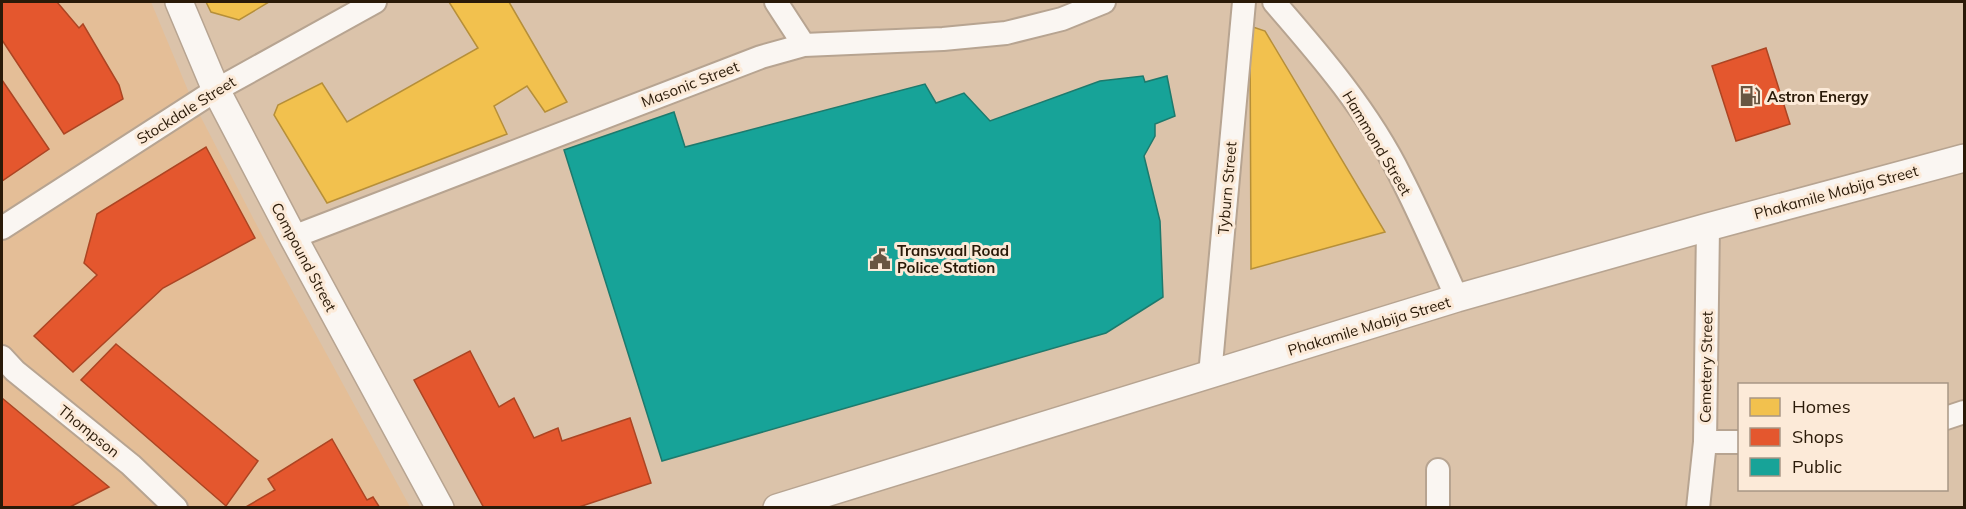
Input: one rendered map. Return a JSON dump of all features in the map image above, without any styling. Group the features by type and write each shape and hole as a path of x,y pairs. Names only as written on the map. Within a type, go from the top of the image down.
{"street":[{"name":"Compound Street","path":"179,2 216,90 440,507"},
{"name":"Stockdale Street","path":"2,228 216,90 375,2"},
{"path":"776,2 804,45"},
{"name":"Masonic Street","path":"293,237 761,57 804,45 942,39 1006,33 1057,10 1104,2"},
{"name":"Tyburn Street","path":"1210,375 1244,2"},
{"name":"Hammond Street","path":"1274,2 1328,64 1401,175 1457,298"},
{"name":"Phakamile Mabija Street","path":"777,507 1457,298 1708,226 1965,158"},
{"name":"Cemetery Street","path":"1698,507 1705,442 1708,226"},
{"name":"Thompson","path":"2,357 15,371 131,465 176,507"},
{"path":"1948,418 1965,412"},
{"path":"1705,442 1738,442"},
{"path":"1438,470 1438,507"}],"shaded area":[{"path":"2,2 151,2 192,100 266,243 410,507 2,507"}],"building: Homes":[{"path":"206,2 269,2 239,20 211,12"},
{"path":"449,2 509,2 567,102 545,112 527,86 494,106 507,134 327,203 274,115 278,105 322,83 347,122 478,48"},
{"path":"1250,26 1265,31 1385,232 1251,269"}],"building: Shops":[{"path":"2,2 57,2 79,28 83,24 119,85 123,99 64,134 2,40"},
{"path":"1766,48 1790,124 1736,141 1712,66"},
{"path":"2,80 49,149 2,181"},
{"path":"206,147 255,238 163,288 73,372 34,336 97,275 84,263 97,214"},
{"path":"116,344 258,461 226,506 81,380"},
{"path":"470,351 499,407 514,398 534,438 558,428 562,441 630,418 651,483 576,508 484,508 414,380"},
{"path":"2,398 109,487 68,508 2,508"},
{"path":"332,439 367,500 373,497 380,508 244,508 275,490 268,479"}],"building: Public":[{"name":"Transvaal Road Police Station","path":"1143,76 1145,82 1167,76 1175,116 1155,124 1155,136 1144,156 1160,221 1163,297 1106,333 662,461 564,150 674,112 685,147 925,84 936,103 964,93 990,121 1100,81"}],"place":[{"name":"Astron Energy","path":"1750,96"},
{"name":"Transvaal Road Police Station","path":"880,259"}]}
